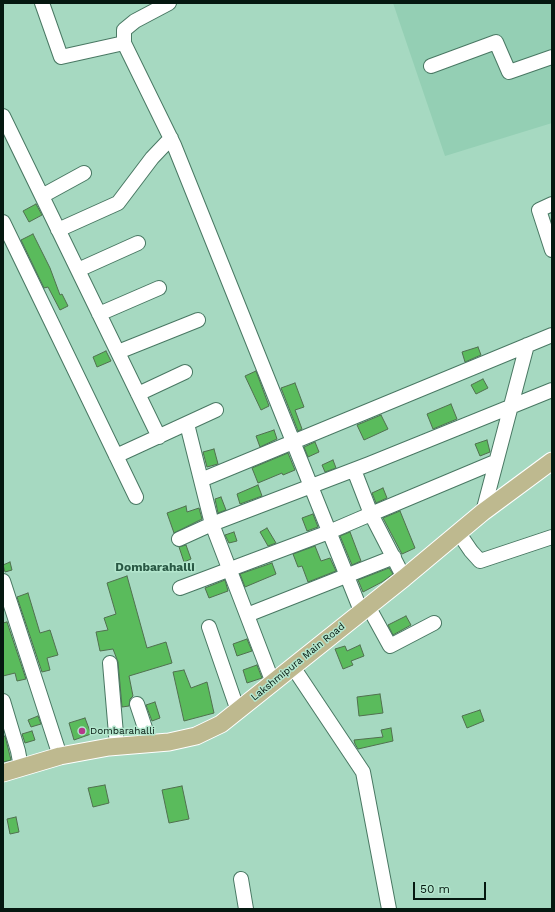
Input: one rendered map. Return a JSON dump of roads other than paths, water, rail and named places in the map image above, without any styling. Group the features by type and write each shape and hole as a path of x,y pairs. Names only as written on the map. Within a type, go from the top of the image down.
{"main road":[{"name":"Lakshmipura Main Road","path":"3,773 60,756 117,746 169,742 196,736 221,724 404,578 483,512 551,464"}],"street":[{"path":"42,3 61,57 124,43"},
{"path":"169,3 135,21 124,30 124,43 171,138 347,575 365,609 390,646 434,623"},
{"path":"432,66 496,42 509,72 552,57"},
{"path":"3,116 159,437"},
{"path":"58,230 118,203 152,158 171,138"},
{"path":"42,196 84,173"},
{"path":"552,204 538,210 538,214 552,250"},
{"path":"3,222 136,497"},
{"path":"78,270 138,243"},
{"path":"99,314 159,288"},
{"path":"118,352 198,320"},
{"path":"201,480 552,335"},
{"path":"483,512 495,462 528,345"},
{"path":"138,394 185,372"},
{"path":"179,539 212,524 311,487 552,390"},
{"path":"116,456 216,410"},
{"path":"187,424 212,524 274,682"},
{"path":"180,588 329,532 495,462"},
{"path":"354,470 370,514 404,578"},
{"path":"458,532 470,551 480,561 552,538"},
{"path":"247,615 394,557"},
{"path":"3,582 60,756"},
{"path":"209,627 238,710"},
{"path":"110,663 117,746"},
{"path":"293,667 363,772 389,909"},
{"path":"3,700 18,751 20,767"},
{"path":"137,704 150,743"},
{"path":"240,878 246,909"}],"place":[{"name":"Dombarahalli","path":"82,731"}],"district":[{"name":"Dombarahalli","path":"155,567"}]}
